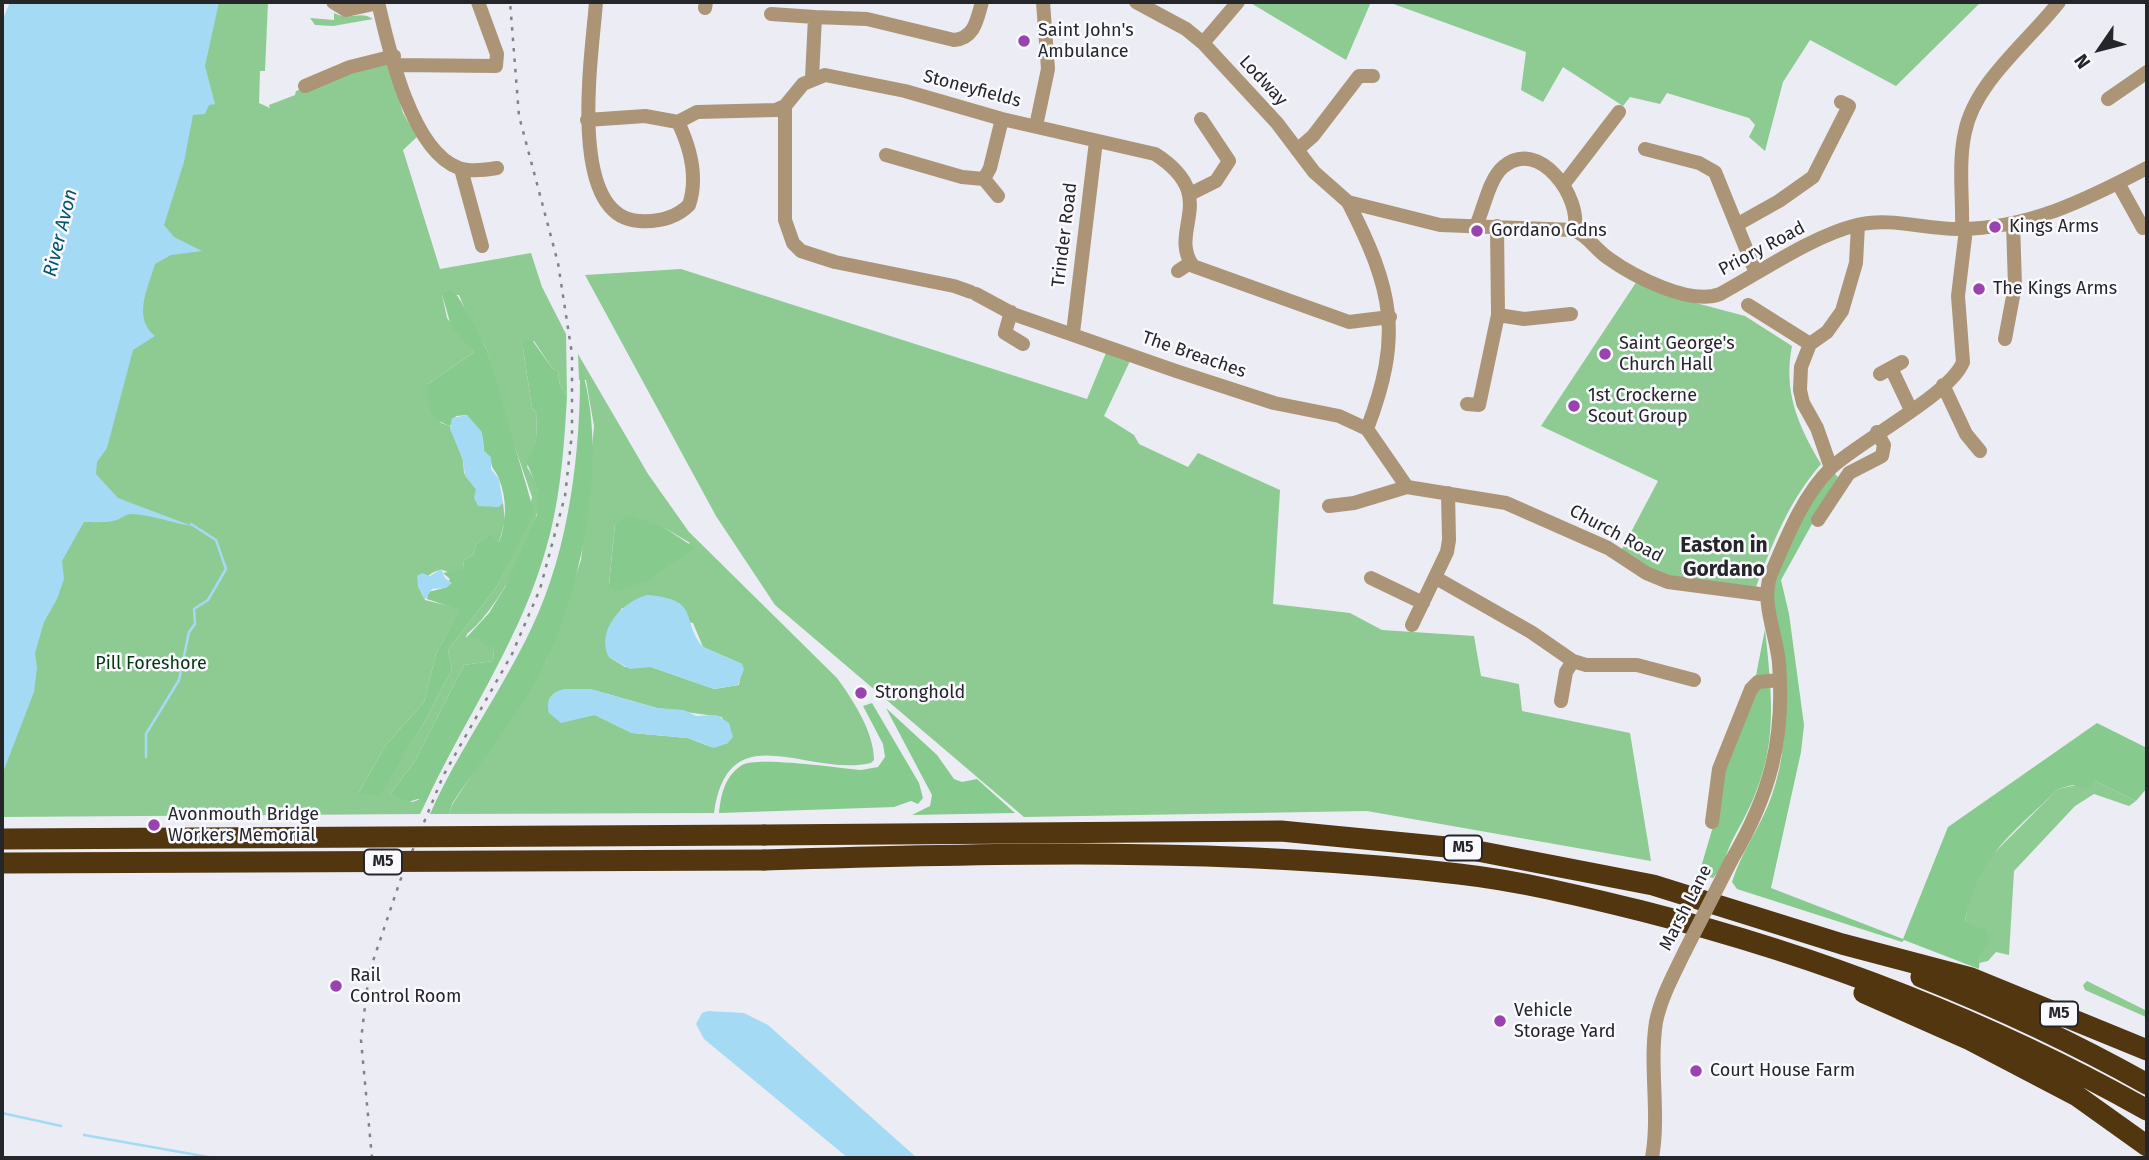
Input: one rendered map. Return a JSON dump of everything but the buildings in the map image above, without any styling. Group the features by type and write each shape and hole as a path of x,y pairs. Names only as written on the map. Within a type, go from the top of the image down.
{"highway":[{"name":"M5","path":"2,839 1281,831 1467,849 1653,885 1842,944 1971,978 2147,1050"},
{"name":"M5","path":"2,863 764,860 1048,852 1273,858 1461,874 1533,886 1724,932 1931,1003 2047,1057 2147,1110"},
{"name":"M5","path":"1724,932 1970,1040 2077,1096 2147,1146"},
{"name":"M5","path":"1842,944 1992,1006 2086,1050 2147,1084"}],"street":[{"path":"333,2 346,10 378,2 408,109 420,130 448,162 461,169 497,168"},
{"path":"305,86 350,67 395,60 496,66 497,54 478,2"},
{"path":"596,2 587,120 593,164 604,196 622,216 643,221 676,215 689,205 693,195 691,156 678,122"},
{"path":"771,14 867,19 954,40 968,37 972,32 982,2"},
{"path":"1036,125 1048,69 1043,2"},
{"name":"Lodway","path":"1136,2 1186,29 1203,43 1277,123 1327,186 1348,202"},
{"path":"1203,43 1238,2"},
{"path":"1767,595 1769,578 1786,541 1810,497 1831,468 1877,432 1912,410 1960,370 1963,362 1958,296 1964,229 1964,133 1974,105 1989,80 2034,34 2059,2"},
{"path":"587,120 645,116 678,122 697,112 776,110 785,106 799,86 812,78 815,18"},
{"path":"1297,150 1313,136 1362,72"},
{"path":"2108,99 2147,72"},
{"name":"Stoneyfields","path":"812,78 825,75 905,91 1002,119 1155,154 1175,169 1190,194"},
{"name":"The Breaches","path":"785,106 785,220 793,243 802,251 835,262 974,293 1011,313 1216,384 1275,403 1339,416 1367,429"},
{"path":"1738,224 1779,201 1813,177 1821,167 1849,106"},
{"path":"1563,185 1619,111"},
{"path":"984,179 990,168 1002,119"},
{"path":"1201,119 1229,161 1216,181 1190,194 1184,267 1349,322 1390,317"},
{"name":"Trinder Road","path":"1073,333 1096,141"},
{"path":"1644,149 1699,163 1715,172 1756,273"},
{"path":"886,155 962,177 984,179 998,196"},
{"path":"1348,202 1419,222 1476,226 1574,230 1576,211 1563,185 1548,168 1535,161 1513,162 1503,167 1496,178 1476,226"},
{"name":"Priory Road","path":"1574,230 1583,234 1612,261 1681,294 1710,298 1858,225 1895,223 1964,229 2013,223 2058,212 2147,168"},
{"path":"461,169 483,222 482,246"},
{"path":"2118,183 2138,226"},
{"path":"1329,506 1354,503 1407,486 1367,429 1382,384 1391,339 1390,317 1384,286 1348,202"},
{"path":"2012,334 2015,286 2013,223"},
{"path":"1831,468 1800,390 1801,367 1810,344 1827,332 1842,311 1856,263 1858,225"},
{"path":"1477,408 1498,315 1497,226"},
{"path":"1748,304 1810,344"},
{"path":"1011,313 1005,334 1007,338 1023,344"},
{"path":"1498,315 1524,319 1566,319"},
{"path":"1891,368 1912,410"},
{"path":"1943,386 1966,434 1980,451"},
{"path":"1823,518 1849,473 1882,456 1884,444 1877,432"},
{"name":"Church Road","path":"1407,486 1506,503 1608,548 1668,582 1767,595"},
{"path":"1412,625 1436,578 1449,540 1446,510 1448,493"},
{"path":"1371,578 1423,603"},
{"path":"1436,578 1539,645 1573,661 1586,665 1637,665 1684,682"},
{"name":"Marsh Lane","path":"1652,1158 1658,1128 1653,1048 1657,1019 1665,992 1749,830 1772,775 1779,732 1779,680 1767,595"},
{"path":"1566,692 1573,661"},
{"path":"1712,822 1719,769 1751,689 1758,682 1779,680"}],"green space":[{"name":"Pill Foreshore","path":"156,2 268,2 265,71 260,71 259,103 270,108 269,105 295,95 296,91 350,71 389,64 403,113 417,137 403,150 440,269 531,253 542,287 566,334 567,396 560,385 558,371 552,368 534,341 523,348 532,408 537,413 536,440 527,467 538,489 537,513 524,551 503,591 467,634 466,638 479,638 494,648 493,661 464,665 415,761 390,794 412,802 421,799 425,804 420,814 2,817 2,558 112,500 92,485","holes":["442,294 459,295 473,328 487,350 505,418 532,497 527,524 498,585 448,650 452,669 404,755 358,794 385,746 424,702 436,654 461,609 425,600 418,586 436,571 452,573 463,569 464,560 473,555 476,544 489,535 499,542 505,521 503,503 496,507 477,503 476,489 464,473 463,460 450,426 441,423 428,384 474,352 447,318"]},
{"path":"1249,2 1371,2 1346,60"},
{"path":"1388,2 1981,2 1896,86 1810,40 1783,82 1765,151 1749,137 1755,125 1749,118 1667,93 1660,104 1630,97 1623,106 1563,67 1543,102 1521,90 1526,52"},
{"path":"334,13 345,16 364,15 373,19 333,26 315,25 310,18 334,20"},
{"path":"681,269 1087,399 1106,353 1130,361 1104,416 1134,435 1139,444 1188,467 1198,453 1280,490 1273,604 1350,613 1382,630 1474,636 1481,676 1519,684 1522,711 1630,733 1651,861 1367,811 1024,817 775,605 716,516 585,275"},
{"path":"1639,278 1692,302 1745,316 1792,346 1790,378 1794,408 1821,464 1791,507 1756,587 1665,576 1621,551 1658,481 1541,426"},
{"path":"451,290 464,307 487,350 534,512 498,585 448,650 452,669 424,723 380,795 358,794 385,746 424,702 436,654 460,610 427,599 428,592 444,588 450,579 443,573 463,569 464,560 473,555 476,544 490,534 499,542 504,527 504,494 491,459 484,451 483,439 467,415 456,416 450,426 437,419 430,410 428,384 474,352 451,326 442,294"},
{"path":"532,340 552,368 558,371 560,385 567,396 560,478 549,539 519,622 425,804 418,799 408,802 390,794 415,761 464,665 493,661 494,648 486,646 479,638 466,638 489,613 505,587 537,515 538,490 527,463 536,440 537,413 532,408 523,348 524,342"},
{"path":"578,354 648,474 689,532 837,678 867,728 873,749 874,760 871,763 847,765 774,756 753,757 736,765 722,782 714,813 449,814 452,805 546,661 581,560 594,426 586,380 579,380","holes":["615,524 665,528 690,543 609,584","622,608 693,623 703,647 742,664 739,685 714,689 651,667 625,667 609,657 609,628","590,689 657,708 722,717 728,743 711,747 688,738 632,733 595,715 575,718"]},
{"path":"580,364 588,398 592,474 581,555 560,629 525,699 452,804 449,814 430,814 454,766 520,651 556,564 571,497 578,429"},
{"path":"1832,471 1838,477 1781,580 1789,614 1804,725 1801,752 1771,888 1903,939 1948,827 2097,723 2147,748 2147,788 2136,801 2095,781 2087,789 2073,785 2058,789 1999,847 1978,879 1965,922 1986,930 1989,942 1980,954 1979,969 1904,940 1902,942 1737,889 1732,882 1772,795 1783,744 1784,692 1773,577 1812,499"},
{"path":"629,515 665,528 695,548 648,580 616,592 609,585 615,524"},
{"path":"1765,629 1771,711 1766,759 1760,783 1749,808 1720,869 1713,878 1699,874 1714,823 1721,769 1753,691"},
{"path":"872,703 919,783 923,798 918,804 911,801 894,807 719,813 725,786 736,769 742,765 764,762 861,770 878,767 885,757 883,744 863,706"},
{"path":"886,708 937,755 954,779 962,782 977,779 1015,813 912,815 930,806 932,795"},
{"path":"2095,781 2136,801 2129,806 2094,794 2075,806 2014,871 2009,955 1996,952 1988,961 1979,963 1980,954 1965,922 1970,893 1986,861 2058,789"},
{"path":"2087,981 2147,1011 2146,1017 2085,990 2083,985"}],"water":[{"name":"River Avon","path":"10,2 219,2 205,66 215,104 209,105 205,114 193,115 184,162 164,225 174,237 202,251 171,255 155,264 143,312 148,329 155,336 133,350 107,448 97,462 96,474 118,498 192,526 133,514 114,521 84,522 62,561 64,579 44,622 35,653 37,668 34,692 2,775 2,21"},
{"path":"467,415 482,432 484,451 491,457 491,469 499,479 503,503 499,507 478,506 474,498 476,489 465,476 463,460 450,429 452,418"},
{"path":"441,569 445,578 452,583 446,588 432,589 425,600 418,586 417,576 422,573 430,576"},
{"path":"648,595 676,601 687,613 703,647 742,664 744,669 738,685 714,689 651,667 630,669 609,657 606,637 614,618 630,603"},
{"path":"564,689 590,689 657,708 684,710 696,716 717,715 729,723 733,737 728,743 714,748 688,738 632,733 595,715 561,723 549,713 548,704 555,692"},
{"path":"702,1013 744,1013 768,1025 917,1158 848,1158 704,1039 696,1024"}],"waterway":[{"path":"146,757 146,734 179,680 189,632 195,624 194,609 208,600 226,569 216,540 191,524"},
{"path":"2,1113 61,1126"},
{"path":"84,1135 214,1158"}],"railway":[{"path":"372,1158 361,1040 369,973 400,881 443,776 512,654 540,589 565,496 572,433 572,354 558,263 519,116 510,2"}],"place":[{"name":"Saint John's Ambulance","path":"1024,41"},
{"name":"Kings Arms","path":"1995,227"},
{"name":"Gordano Gdns","path":"1477,231"},
{"name":"The Kings Arms","path":"1979,289"},
{"name":"Saint George's Church Hall","path":"1605,354"},
{"name":"1st Crockerne Scout Group","path":"1574,406"},
{"name":"Stronghold","path":"861,693"},
{"name":"Avonmouth Bridge Workers Memorial","path":"154,825"},
{"name":"Rail Control Room","path":"336,986"},
{"name":"Vehicle Storage Yard","path":"1500,1021"},
{"name":"Court House Farm","path":"1696,1071"}],"district":[{"name":"Easton in Gordano","path":"1724,558"}]}
